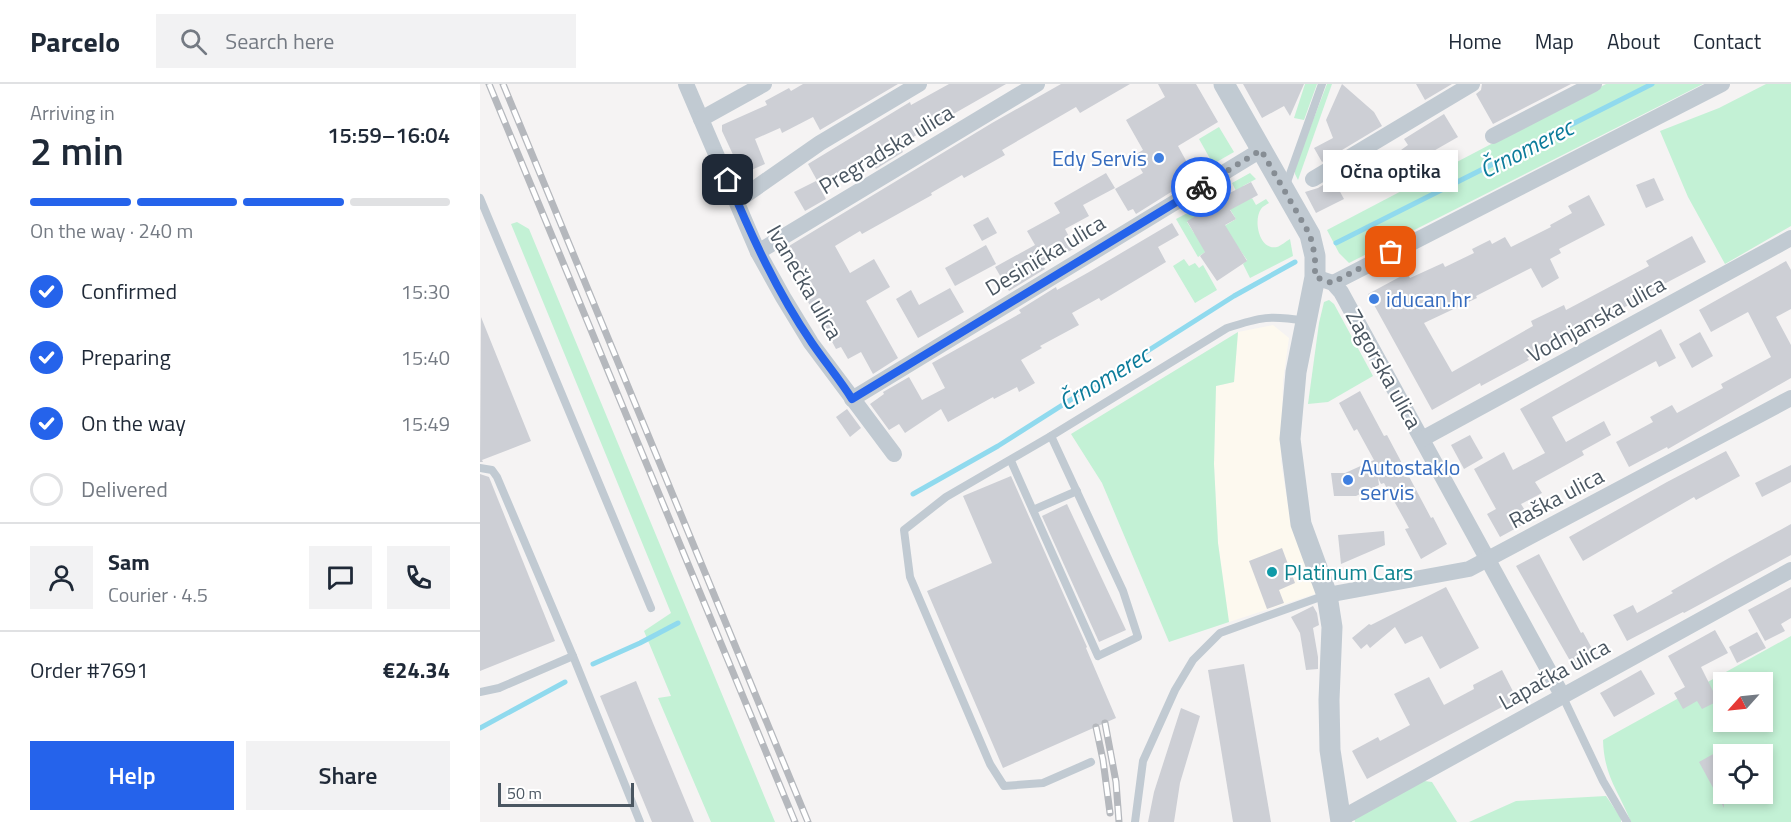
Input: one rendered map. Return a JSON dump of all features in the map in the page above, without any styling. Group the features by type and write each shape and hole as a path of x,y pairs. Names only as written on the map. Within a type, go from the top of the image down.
{"street":[{"name":"Ivanečka ulica","path":"686,84 758,252 811,343 894,454"},
{"path":"701,119 764,84"},
{"path":"737,201 820,143 919,84"},
{"name":"Pregradska ulica","path":"758,252 1037,84"},
{"path":"1224,84 1310,235 1324,280"},
{"path":"1312,179 1472,84"},
{"path":"1493,136 1594,84"},
{"path":"1340,820 1330,750 1329,700 1332,627 1327,595 1301,524 1290,439 1296,372 1306,321 1324,280 1722,84"},
{"name":"Desinićka ulica","path":"852,399 1261,150"},
{"name":"Vodnjanska ulica","path":"1422,439 1791,238"},
{"name":"Zagorska ulica","path":"1324,280 1341,292 1562,695"},
{"name":"Raška ulica","path":"1327,595 1463,570 1488,560 1791,398"},
{"name":"Lapačka ulica","path":"1340,820 1791,570"}],"lane":[{"path":"1284,190 1322,84"},
{"path":"480,198 651,608"},
{"path":"1091,762 1044,783 1004,786 990,764 910,577 904,530 946,497 1011,461 1227,327 1256,318 1277,316 1306,321"},
{"path":"1011,461 1098,656 1138,638 1123,591 1051,436"},
{"path":"480,468 492,470 496,477 573,656 640,822"},
{"path":"1033,510 1077,491"},
{"path":"1135,822 1143,761 1175,690 1193,660 1220,633 1327,595"},
{"path":"480,692 499,688 573,656"},
{"path":"1562,695 1598,771 1627,822"}],"shaded area":[{"path":"1273,325 1289,338 1283,380 1281,462 1288,506 1318,593 1229,622 1218,543 1214,464 1216,386 1234,382 1238,332"}],"green space":[{"path":"1305,84 1317,84 1304,120 1294,118"},
{"path":"1327,84 1332,84 1298,180 1295,167"},
{"path":"1606,84 1703,84 1349,263 1339,253 1327,230"},
{"path":"1766,84 1791,84 1791,226 1725,264 1688,197 1660,131 1719,108"},
{"path":"1219,127 1234,152 1213,164 1199,139"},
{"path":"1250,173 1256,179 1243,186 1250,199 1252,198 1256,205 1266,199 1269,203 1262,208 1259,214 1258,227 1262,240 1271,247 1277,247 1290,239 1293,256 1250,278 1243,264 1247,260 1221,228 1236,219 1228,206 1240,199 1232,183"},
{"path":"1197,208 1200,214 1187,222 1194,233 1206,226 1215,245 1198,257 1176,219"},
{"path":"517,222 529,229 775,822 711,822 658,698 671,696 644,631 671,613 511,224"},
{"path":"1184,259 1189,266 1195,263 1199,268 1203,265 1217,290 1195,303 1173,266"},
{"path":"1329,300 1334,304 1373,376 1328,402 1308,404 1319,323 1324,302"},
{"path":"1238,332 1234,382 1216,386 1214,464 1218,543 1229,622 1169,642 1102,483 1071,434"},
{"path":"1791,636 1791,822 1631,822 1609,773 1603,740 1713,679 1713,732 1773,732 1773,672 1726,672"},
{"path":"1417,780 1432,782 1457,822 1355,822 1353,814"},
{"path":"1606,796 1621,818 1621,822 1469,822 1516,801"}],"building":[{"path":"803,84 898,84 820,130 813,117 782,133 780,128 755,139 765,164 742,174 722,131 722,125 767,105 765,101 789,88 791,91"},
{"path":"949,84 1006,84 899,145 903,152 876,169 869,157 819,184 808,164 910,102 911,105"},
{"path":"1061,84 1130,84 1080,113 1076,107 1002,150 1005,155 964,178 962,175 931,193 932,195 862,234 860,231 835,246 850,273 874,259 890,287 866,301 898,358 873,374 861,352 848,359 841,347 836,349 823,325 821,326 806,298 810,296 801,282 803,281 784,249 992,123"},
{"path":"1158,84 1196,84 1218,122 1178,146 1195,177 1136,214 1133,209 1128,211 1115,189 1143,173 1133,156 1143,150 1126,120 1165,97"},
{"path":"1243,84 1304,84 1290,116 1284,106 1262,118"},
{"path":"1342,84 1374,112 1382,126 1322,162 1314,148 1333,138 1326,120"},
{"path":"1416,84 1452,84 1425,100"},
{"path":"1482,84 1571,84 1493,124 1476,94 1481,90"},
{"path":"1444,114 1458,137 1430,153 1438,167 1417,178 1401,150 1408,145 1404,139"},
{"path":"1106,173 1115,188 1083,205 1089,216 1065,229 1075,248 1043,266 1045,269 1009,291 995,267 1035,245 1027,231 1060,213 1054,203"},
{"path":"1654,178 1664,200 1646,208 1636,185"},
{"path":"1333,179 1344,199 1316,213 1305,192 1318,188"},
{"path":"816,181 826,199 805,211 794,192"},
{"path":"1251,182 1258,195 1230,210 1236,219 1225,225 1247,261 1217,281 1200,256 1205,252 1187,221 1209,209 1204,201 1219,192 1222,197"},
{"path":"1589,195 1605,225 1559,249 1561,253 1550,259 1559,278 1542,288 1531,268 1476,296 1477,298 1424,323 1452,372 1533,326 1531,321 1564,305 1566,310 1649,266 1646,261 1692,236 1706,262 1527,358 1529,360 1481,386 1480,383 1432,410 1368,294 1407,273 1410,278 1443,263 1445,267 1474,253 1472,249 1490,240 1492,244 1505,237 1511,247 1551,227 1550,225 1572,213 1568,206"},
{"path":"988,217 997,233 982,241 973,225"},
{"path":"1172,223 1179,235 1158,247 1166,262 1101,301 1099,298 1072,313 1079,325 1040,346 1042,348 1021,360 1035,383 1019,392 1017,387 994,399 993,397 948,422 941,409 905,433 899,424 889,430 870,404 884,394 883,392 909,377 922,400 945,388 932,363 1021,313 1019,310 1056,287 1057,290"},
{"path":"986,245 996,264 955,286 945,268"},
{"path":"1786,261 1791,270 1791,309 1776,317 1791,345 1791,378 1668,449 1667,447 1629,467 1616,442 1653,422 1650,417 1672,405 1677,413 1723,388 1721,384 1771,357 1748,312 1711,332 1699,310"},
{"path":"950,288 964,312 918,338 896,299 911,290 919,305"},
{"path":"481,317 531,441 482,460 483,462 480,462"},
{"path":"1661,329 1676,358 1659,367 1656,361 1552,417 1566,442 1604,421 1611,435 1582,451 1584,455 1535,482 1542,493 1521,504 1531,520 1500,537 1487,514 1496,509 1474,469 1504,452 1513,470 1545,453 1520,409"},
{"path":"1700,332 1713,356 1692,368 1679,344"},
{"path":"1360,391 1447,544 1421,559 1405,529 1409,528 1384,483 1381,484 1378,478 1379,485 1356,496 1334,496 1331,473 1345,473 1374,460 1357,429 1354,431 1339,403"},
{"path":"847,409 861,428 850,437 836,417"},
{"path":"1470,435 1483,458 1464,469 1451,445"},
{"path":"1726,451 1740,476 1696,500 1694,497 1583,561 1569,537"},
{"path":"1791,465 1791,482 1762,497 1755,483"},
{"path":"480,474 489,477 555,641 480,671"},
{"path":"1011,476 1116,718 1003,768 927,591 992,563 963,496"},
{"path":"1067,504 1126,630 1099,642 1042,516"},
{"path":"1791,524 1791,555 1627,641 1613,615 1633,605 1637,613 1673,593 1671,591"},
{"path":"1384,531 1385,545 1341,564 1338,535"},
{"name":"Platinum Cars","path":"1282,548 1295,583 1279,590 1284,603 1267,609 1249,561"},
{"path":"1539,554 1581,633 1583,632 1595,654 1573,666 1516,566"},
{"path":"1446,587 1479,648 1440,669 1422,636 1405,644 1395,627 1370,648 1367,644 1361,649 1352,638 1369,624"},
{"path":"1791,587 1791,618 1781,624 1785,631 1765,641 1748,610"},
{"path":"1313,606 1319,625 1313,628 1318,669 1306,670 1300,633 1291,617"},
{"path":"1715,630 1728,653 1701,667 1713,691 1713,704 1702,709 1697,701 1683,709 1674,693 1685,687 1668,656"},
{"path":"1757,632 1766,648 1737,663 1729,647"},
{"path":"1244,664 1271,822 1233,822 1208,670"},
{"path":"1502,670 1517,699 1367,779 1352,751 1378,737 1380,741 1410,725 1394,694 1429,677 1444,705 1474,689 1473,685"},
{"path":"1641,670 1655,694 1614,717 1600,693"},
{"path":"636,681 694,822 652,822 600,696"},
{"path":"1181,708 1200,716 1180,783 1174,822 1148,822 1154,792"},
{"path":"1713,754 1713,788 1699,762"}],"waterway":[{"name":"Črnomerec","path":"1336,243 1652,84"},
{"name":"Črnomerec","path":"913,494 998,446 1234,296 1295,262"},
{"name":"Črnomerec","path":"593,664 678,623"},
{"name":"Črnomerec","path":"480,728 565,682"}],"railway":[{"path":"489,84 795,822"},
{"path":"503,84 808,822"},
{"path":"1105,723 1116,782 1119,822"},
{"path":"1096,727 1110,813"}],"way so far":[{"path":"1201,187 1261,150 1310,235 1315,256 1315,277 1332,283 1391,252"}],"place":[{"name":"Edy Servis","path":"1159,158"},
{"name":"Očna optika","path":"1391,252"},
{"name":"iducan.hr","path":"1374,299"},
{"name":"Autostaklo servis","path":"1348,480"},
{"name":"Platinum Cars","path":"1272,572"}],"route":[{"path":"728,180 758,252 783,297 811,343 852,399 1201,187"}]}
